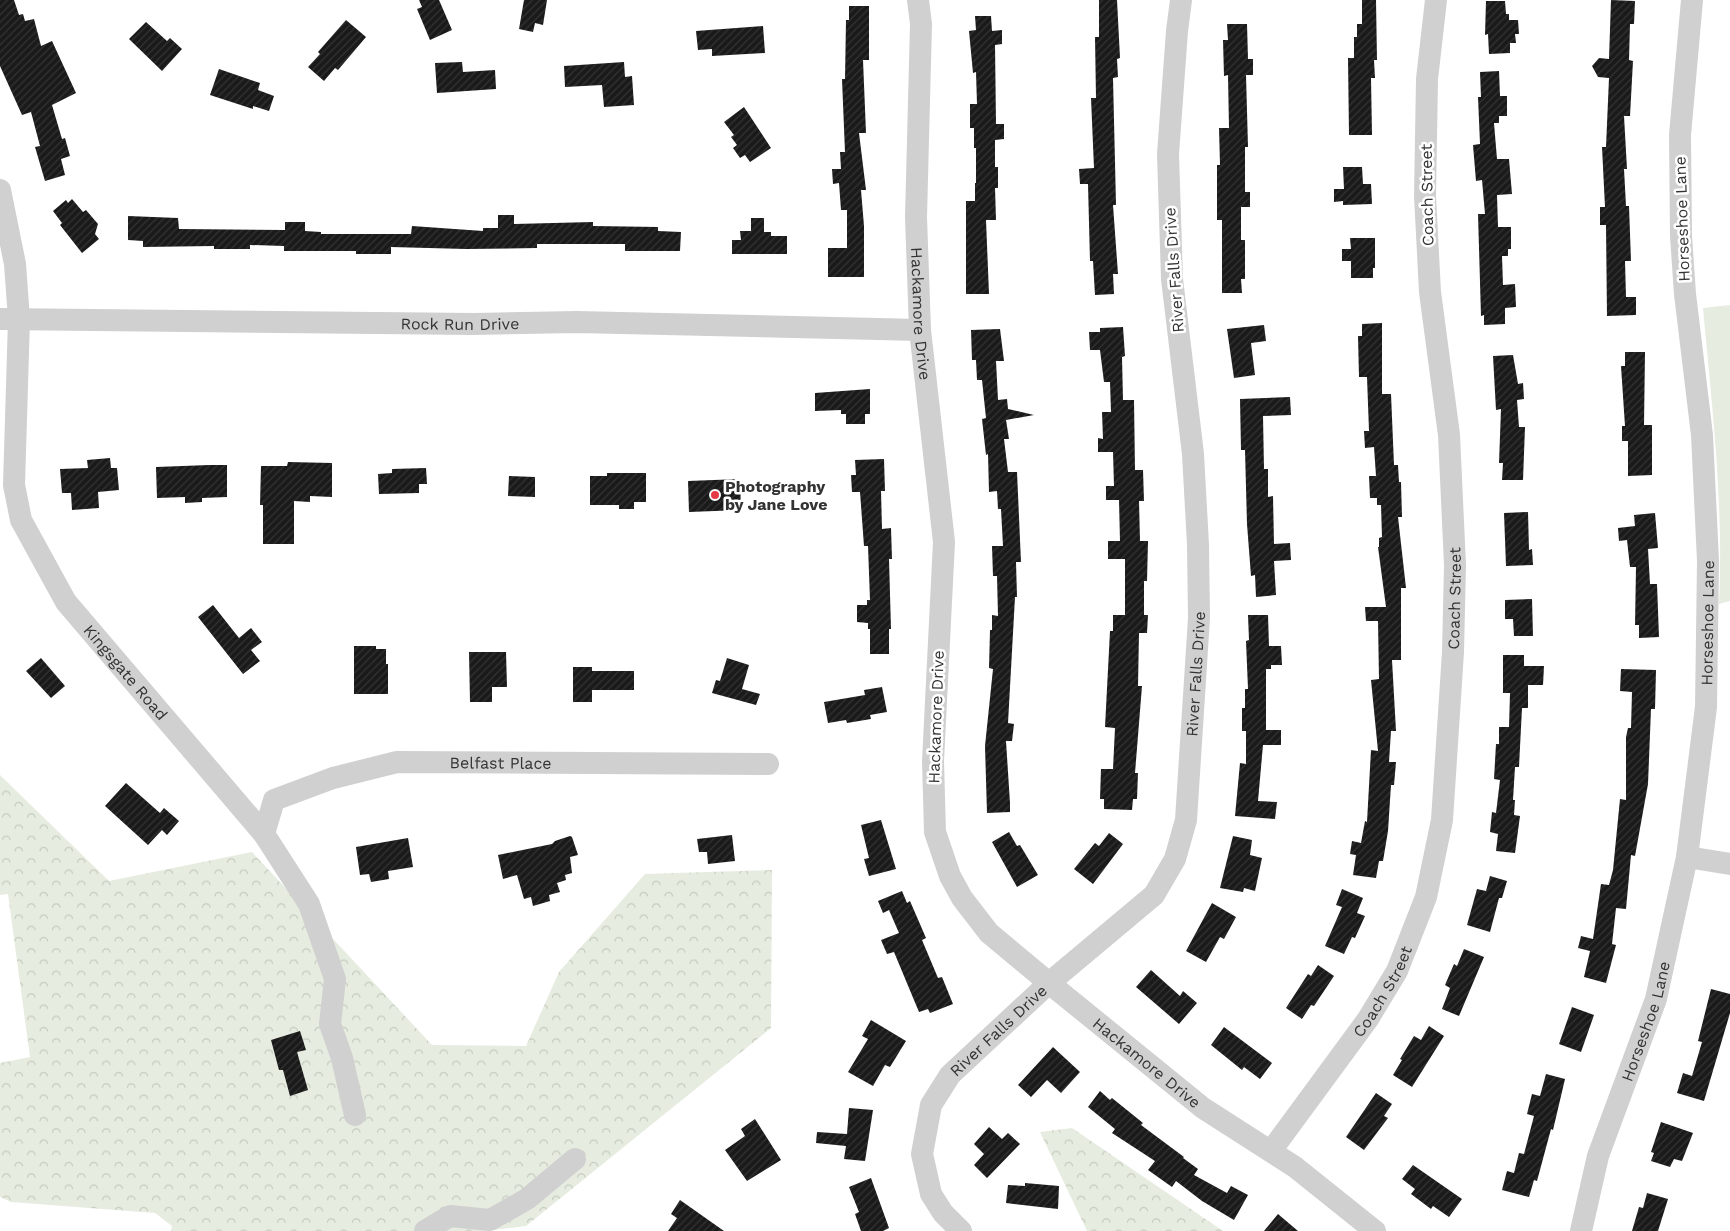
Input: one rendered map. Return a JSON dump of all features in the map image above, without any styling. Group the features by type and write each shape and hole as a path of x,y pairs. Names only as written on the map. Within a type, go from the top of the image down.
{"street":[{"name":"Hackamore Drive","path":"918,0 921,24 916,217 920,330 944,542 933,761 936,832 950,876 962,898 989,932 1049,984 1203,1108 1295,1167 1374,1231"},
{"name":"River Falls Drive","path":"961,1231 943,1213 931,1194 922,1154 931,1106 950,1075 1049,984 1154,895 1175,860 1186,820 1199,609 1194,454 1171,269 1168,154 1176,31 1181,0"},
{"name":"Coach Street","path":"1271,1151 1368,1019 1397,971 1426,897 1442,820 1453,652 1455,565 1449,435 1430,292 1425,196 1427,79 1436,0"},
{"name":"Horseshoe Lane","path":"1581,1231 1598,1156 1656,999 1687,857 1706,706 1708,561 1702,435 1685,294 1681,236 1680,135 1692,0"},
{"name":"Kingsgate Road","path":"0,190 15,264 9,319 14,485 21,520 66,602 264,834 309,904 335,979 330,1024 342,1058 355,1115"},
{"name":"Rock Run Drive","path":"9,319 474,324 578,322 920,330"},
{"name":"Belfast Place","path":"264,834 274,800 333,778 396,762 768,764"},
{"path":"1687,857 1730,864"},
{"path":"426,1231 450,1216 490,1220 527,1199 575,1159"}],"green space":[{"path":"1730,305 1730,601 1719,604 1719,493 1703,308"},
{"path":"0,775 109,881 252,852 432,1045 526,1046 559,972 645,874 772,870 771,1028 526,1226 484,1231 171,1231 172,1226 155,1213 11,1202 0,1197 0,1063 30,1057 8,894 0,895"},
{"path":"1072,1128 1223,1231 1087,1231 1040,1132"}],"building":[{"path":"0,0 14,0 19,15 23,14 25,21 34,19 41,46 52,41 76,93 52,105 62,139 65,138 70,156 61,159 65,175 45,181 35,147 40,146 31,112 22,115 0,66"},
{"path":"419,0 439,0 452,30 430,40 417,9 422,7"},
{"path":"524,0 547,0 543,25 535,23 533,32 519,29"},
{"path":"1099,0 1117,0 1120,58 1117,59 1118,77 1113,78 1116,205 1113,205 1118,274 1113,274 1114,294 1095,295 1093,261 1090,261 1088,184 1080,184 1079,169 1094,168 1091,98 1096,98 1095,37 1099,37"},
{"path":"1362,0 1376,0 1377,60 1374,60 1375,78 1371,78 1372,135 1349,135 1348,58 1354,58 1354,37 1357,37 1357,24 1362,24"},
{"path":"1611,0 1635,1 1634,24 1630,24 1629,60 1633,61 1630,116 1624,116 1627,169 1624,169 1626,206 1629,206 1631,261 1625,261 1626,297 1636,297 1636,315 1607,316 1606,225 1600,225 1600,207 1605,207 1602,147 1606,147 1609,78 1598,77 1592,66 1599,58 1609,59"},
{"path":"1486,1 1505,1 1506,14 1509,14 1509,20 1518,20 1519,34 1515,34 1516,43 1510,43 1510,53 1489,54 1488,34 1485,35"},
{"path":"849,6 869,6 869,60 863,60 866,133 859,133 866,190 861,190 864,226 864,277 828,277 828,248 847,248 847,210 841,210 839,183 833,184 832,169 841,169 840,152 845,152 842,79 845,79 846,20 849,20"},
{"path":"975,16 991,16 992,31 1002,30 1002,44 995,45 996,124 1004,124 1004,139 995,140 995,167 998,167 998,188 995,188 996,220 986,220 989,294 966,294 966,201 975,201 976,183 976,148 974,148 974,128 970,128 970,104 977,104 976,72 973,73 969,31 976,30"},
{"path":"346,20 366,37 338,70 335,68 324,81 308,67 320,54 318,52"},
{"path":"146,22 167,41 170,38 182,49 162,71 129,39"},
{"path":"1227,24 1247,24 1248,59 1253,59 1253,75 1246,75 1248,147 1245,147 1245,192 1250,192 1250,207 1241,207 1241,240 1245,240 1245,279 1241,279 1242,293 1222,293 1222,220 1217,220 1217,165 1220,165 1219,128 1229,128 1228,75 1224,76 1223,40 1228,40"},
{"path":"763,26 765,53 712,56 712,49 698,50 696,31"},
{"path":"462,62 463,72 495,70 496,89 437,93 435,63"},
{"path":"624,62 625,77 632,76 634,105 604,107 602,85 565,87 564,66"},
{"path":"219,69 260,83 258,90 274,96 269,111 253,106 253,109 210,95"},
{"path":"1499,71 1500,96 1507,96 1507,116 1499,116 1499,123 1494,123 1497,159 1509,159 1512,194 1497,195 1498,227 1511,227 1511,249 1508,249 1508,256 1502,256 1503,285 1515,284 1516,307 1505,308 1505,324 1484,325 1484,315 1481,316 1478,214 1485,214 1482,180 1476,181 1473,145 1480,144 1478,97 1481,97 1480,72"},
{"path":"744,107 771,148 750,162 745,155 740,158 733,148 737,145 731,137 734,135 724,122"},
{"path":"1343,167 1362,167 1363,184 1371,184 1372,204 1343,205 1343,201 1334,202 1334,189 1344,189"},
{"path":"72,199 83,212 86,210 98,224 95,234 99,239 82,253 60,225 62,223 53,211 66,200 68,203"},
{"path":"498,215 514,215 514,224 593,222 593,226 658,227 658,231 681,232 680,251 625,251 625,244 537,244 537,248 391,247 391,254 356,254 356,251 284,251 284,246 250,245 250,249 214,249 214,246 143,247 143,241 128,240 128,216 178,218 179,229 285,230 285,222 305,222 305,231 321,232 321,234 411,234 412,226 483,231 483,228 498,228"},
{"path":"751,218 764,218 764,232 771,232 771,236 787,236 787,254 732,254 732,240 741,240 740,231 751,231"},
{"path":"1350,238 1375,238 1373,278 1351,278 1351,261 1342,261 1342,249 1351,249"},
{"path":"1382,323 1382,394 1391,394 1394,465 1398,465 1399,482 1401,482 1402,517 1398,517 1406,588 1401,588 1401,660 1392,660 1396,731 1391,731 1389,762 1396,762 1394,785 1391,785 1388,831 1383,861 1379,861 1376,878 1353,875 1356,855 1350,854 1352,841 1361,843 1365,821 1367,822 1371,750 1378,751 1371,680 1379,679 1378,621 1366,621 1365,607 1386,607 1378,547 1379,538 1382,537 1381,505 1377,505 1377,498 1370,498 1369,476 1376,476 1374,447 1365,448 1364,431 1369,431 1367,377 1359,377 1358,336 1362,336 1362,324"},
{"path":"1264,325 1266,341 1251,343 1255,375 1234,378 1227,329"},
{"path":"1123,327 1125,356 1122,357 1123,400 1134,400 1135,470 1143,470 1144,501 1139,501 1140,541 1148,541 1147,581 1144,581 1144,615 1148,615 1147,633 1139,633 1138,686 1142,686 1135,773 1138,773 1137,799 1133,799 1132,810 1104,809 1104,799 1100,799 1101,769 1113,769 1115,728 1105,727 1110,631 1113,631 1113,615 1125,615 1125,559 1108,559 1108,541 1120,541 1119,500 1106,500 1106,486 1114,486 1113,452 1098,452 1098,438 1103,439 1102,412 1111,412 1110,382 1104,382 1100,350 1090,350 1089,332 1100,332 1100,328"},
{"path":"1000,329 1004,361 996,361 998,400 1007,399 1008,409 1034,415 1006,420 1009,439 1004,439 1008,472 1017,472 1021,562 1016,562 1017,597 1015,597 1008,723 1014,724 1012,741 1006,741 1010,812 987,813 985,746 993,669 989,668 990,630 992,630 992,615 998,616 997,576 993,576 992,546 1003,546 1001,509 998,509 997,491 989,492 988,454 986,455 982,419 986,418 982,380 977,380 976,360 972,360 971,330"},
{"path":"1625,352 1645,352 1644,425 1652,425 1652,475 1628,476 1628,441 1622,441 1622,426 1625,426 1621,366 1625,366"},
{"path":"1513,355 1518,384 1523,383 1524,399 1517,400 1519,427 1525,427 1523,480 1502,480 1503,463 1499,463 1501,409 1496,410 1493,356"},
{"path":"870,389 870,414 865,414 865,424 846,424 846,414 841,414 841,410 815,411 815,393"},
{"path":"1290,397 1291,415 1263,416 1264,469 1268,469 1268,497 1273,496 1274,544 1290,543 1291,560 1274,561 1276,595 1256,597 1255,575 1251,576 1247,524 1245,450 1241,450 1240,399"},
{"path":"110,458 111,468 117,468 119,490 98,492 99,508 72,510 71,493 62,493 60,469 88,468 87,460"},
{"path":"884,459 885,491 881,491 882,529 891,528 892,559 889,559 891,629 889,629 889,654 870,654 870,629 868,629 868,623 857,622 857,605 867,605 867,600 870,600 868,546 864,546 860,492 852,492 851,475 856,475 855,460"},
{"path":"288,462 332,463 332,497 310,496 310,502 294,501 294,544 263,544 263,505 260,505 261,466 287,466"},
{"path":"227,465 227,497 202,498 202,502 185,503 185,497 157,498 156,467"},
{"path":"426,468 427,484 419,484 419,493 379,494 378,474 392,473 392,469"},
{"path":"607,473 646,473 646,502 634,502 634,509 619,509 619,505 590,505 590,476 607,476"},
{"path":"509,476 535,477 535,497 508,496"},
{"name":"Photography by Jane Love","path":"740,479 741,510 689,512 688,481"},
{"path":"1528,512 1529,550 1532,549 1533,565 1506,566 1504,513"},
{"path":"1655,513 1658,548 1648,549 1650,584 1657,584 1659,637 1639,638 1639,625 1635,625 1636,567 1630,567 1627,540 1619,541 1618,528 1635,526 1634,515"},
{"path":"1532,599 1533,636 1514,636 1513,619 1505,619 1505,600"},
{"path":"213,605 239,638 251,628 262,642 251,650 260,661 243,674 198,617"},
{"path":"1248,615 1268,615 1269,646 1281,646 1282,665 1271,665 1271,669 1266,669 1266,730 1281,730 1281,745 1263,745 1258,801 1277,802 1275,819 1235,816 1240,763 1246,764 1246,731 1242,731 1242,708 1245,708 1245,689 1248,689 1246,641 1249,640"},
{"path":"354,646 376,646 376,649 386,649 388,694 354,694"},
{"path":"469,652 506,652 507,687 492,687 492,702 470,702"},
{"path":"1503,655 1524,655 1524,666 1544,666 1543,685 1528,685 1528,708 1522,708 1519,767 1515,767 1513,800 1515,800 1514,815 1520,816 1515,853 1496,851 1498,834 1490,832 1492,812 1496,813 1500,780 1494,779 1496,744 1499,744 1499,727 1509,727 1510,693 1503,693"},
{"path":"41,658 65,686 51,698 26,671"},
{"path":"727,658 749,665 742,689 760,694 756,705 712,693 716,680 720,681"},
{"path":"573,667 592,667 592,671 634,671 634,690 592,690 592,702 573,702"},
{"path":"1621,669 1656,670 1655,709 1651,709 1648,784 1635,856 1631,855 1626,909 1616,908 1612,944 1616,945 1606,983 1584,977 1590,951 1578,948 1581,936 1593,939 1601,884 1609,885 1613,870 1620,799 1626,800 1626,737 1628,728 1631,728 1632,692 1620,691"},
{"path":"882,687 887,712 870,715 871,719 847,723 846,720 828,723 824,702 865,695 864,690"},
{"path":"126,783 160,813 164,808 179,821 167,835 162,830 148,845 105,806"},
{"path":"881,820 896,869 869,876 864,859 869,858 861,825"},
{"path":"1009,832 1017,846 1020,845 1038,875 1017,887 992,842"},
{"path":"1109,833 1123,844 1093,884 1074,869 1095,843 1099,846"},
{"path":"732,835 735,861 708,864 707,852 699,852 697,839"},
{"path":"570,836 578,855 570,857 572,873 565,875 566,880 557,883 560,892 549,895 550,901 533,906 531,897 524,899 517,875 503,879 498,855 552,844 555,841"},
{"path":"1233,836 1252,840 1250,855 1262,858 1255,891 1244,888 1243,892 1220,888"},
{"path":"408,838 413,867 388,871 389,879 371,882 369,874 360,875 356,847"},
{"path":"1490,876 1507,881 1502,898 1499,898 1490,932 1467,925 1477,889 1486,891"},
{"path":"1342,889 1363,898 1357,913 1365,916 1355,938 1352,937 1344,954 1325,946 1342,907 1336,905"},
{"path":"902,891 907,903 910,901 926,938 922,940 938,978 942,977 953,1004 930,1013 928,1009 919,1012 894,952 887,954 881,940 899,933 889,910 883,913 878,901"},
{"path":"1212,903 1236,917 1224,939 1220,937 1206,962 1186,951"},
{"path":"1464,949 1484,957 1459,1016 1442,1009 1450,988 1445,985 1454,964 1457,966"},
{"path":"1318,965 1334,976 1314,1006 1311,1005 1302,1019 1286,1008 1308,974 1311,976"},
{"path":"1151,970 1180,996 1183,991 1197,1003 1179,1024 1136,987"},
{"path":"1711,989 1730,994 1730,1013 1704,1101 1677,1093 1683,1073 1692,1076 1702,1042 1698,1041"},
{"path":"1572,1007 1594,1015 1581,1052 1559,1044"},
{"path":"871,1020 906,1041 890,1067 885,1065 873,1086 848,1072 868,1039 862,1036"},
{"path":"1429,1026 1444,1036 1412,1087 1393,1075 1414,1036 1421,1040"},
{"path":"1224,1027 1272,1063 1260,1079 1244,1067 1242,1070 1211,1045"},
{"path":"300,1031 306,1050 297,1052 308,1090 290,1096 283,1070 279,1070 271,1040"},
{"path":"1053,1047 1080,1072 1061,1093 1047,1080 1031,1097 1018,1085"},
{"path":"1546,1074 1565,1079 1553,1130 1551,1129 1537,1181 1534,1180 1529,1197 1502,1190 1507,1171 1514,1173 1519,1153 1524,1154 1534,1116 1527,1114 1532,1094 1540,1096"},
{"path":"1100,1091 1110,1100 1112,1098 1143,1123 1141,1125 1198,1169 1194,1175 1227,1193 1231,1186 1248,1195 1234,1220 1202,1201 1176,1181 1172,1187 1148,1170 1155,1161 1112,1133 1115,1129 1088,1107"},
{"path":"1376,1093 1392,1104 1384,1116 1388,1118 1364,1150 1346,1137"},
{"path":"849,1108 873,1110 865,1161 844,1159 846,1146 816,1143 817,1132 847,1134"},
{"path":"755,1119 781,1160 747,1181 725,1150 745,1136 741,1129"},
{"path":"1661,1122 1693,1133 1682,1161 1674,1159 1670,1167 1651,1161 1654,1153 1651,1152"},
{"path":"989,1127 1002,1139 1008,1133 1020,1144 987,1178 974,1165 984,1154 974,1144"},
{"path":"1413,1165 1462,1199 1449,1217 1433,1206 1431,1209 1411,1194 1415,1189 1402,1179"},
{"path":"871,1178 889,1228 883,1231 861,1231 855,1214 859,1212 849,1187"},
{"path":"1025,1183 1059,1186 1058,1209 1006,1203 1008,1185 1025,1186"},
{"path":"1647,1193 1668,1199 1658,1231 1632,1231 1639,1207 1643,1208"},
{"path":"680,1200 724,1231 668,1231 677,1218 671,1214"},
{"path":"1278,1214 1298,1231 1264,1231"}],"place":[{"name":"Photography by Jane Love","path":"715,495"}]}
